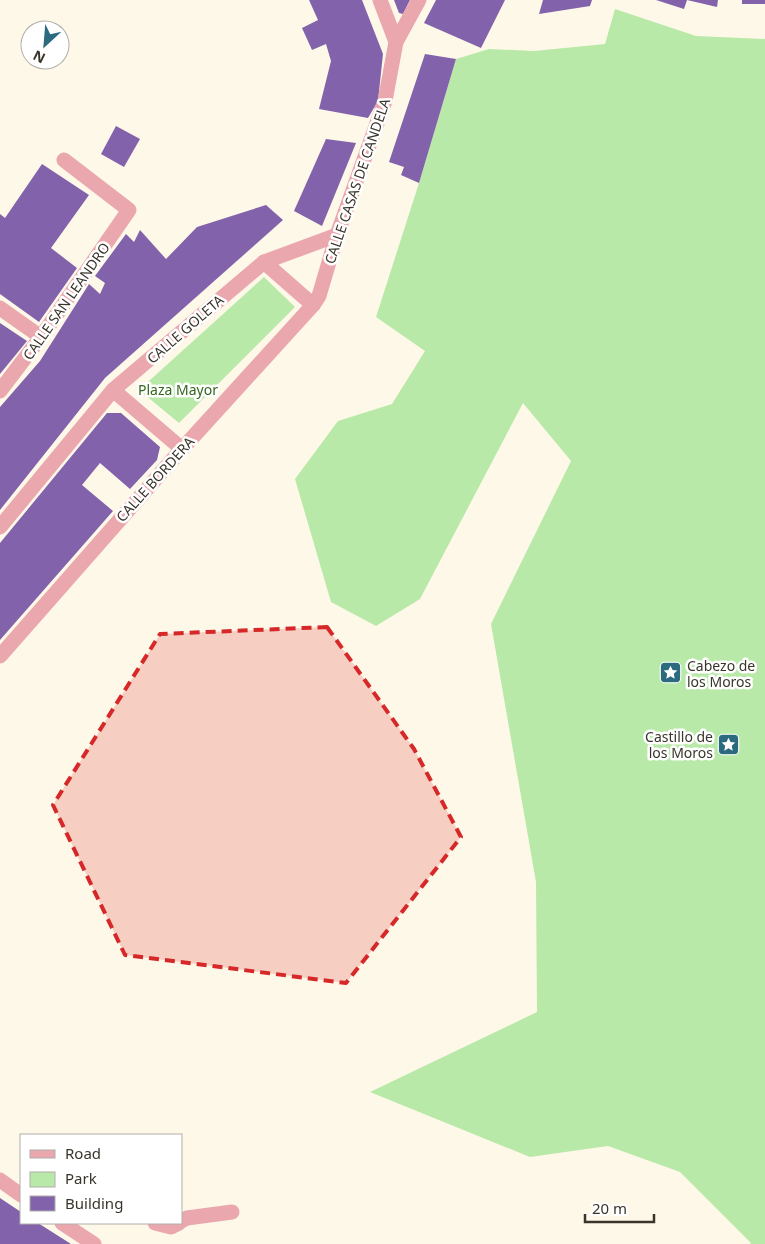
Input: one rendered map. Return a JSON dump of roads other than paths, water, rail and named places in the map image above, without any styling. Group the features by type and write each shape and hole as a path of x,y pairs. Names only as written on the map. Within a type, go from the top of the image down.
{"street":[{"path":"380,0 396,42"},
{"name":"CALLE CASAS DE CANDELA","path":"313,305 319,296 337,235 385,100 396,42 419,0"},
{"name":"CALLE SAN LEANDRO","path":"0,390 41,337 129,210 64,160"},
{"name":"CALLE GOLETA","path":"0,527 113,390 264,262 337,235"},
{"path":"264,262 313,305"},
{"name":"CALLE BORDERA","path":"0,656 182,449 313,305"},
{"path":"0,308 41,337"},
{"path":"113,390 182,449"},
{"path":"0,1180 20,1194"},
{"path":"182,1221 187,1218 232,1212"},
{"path":"64,1224 94,1244"},
{"path":"159,1224 171,1227 176,1224"}],"place":[{"name":"Cabezo de los Moros","path":"671,673"},
{"name":"Castillo de los Moros","path":"729,744"}],"park label":[{"name":"Plaza Mayor","path":"178,389"}]}
